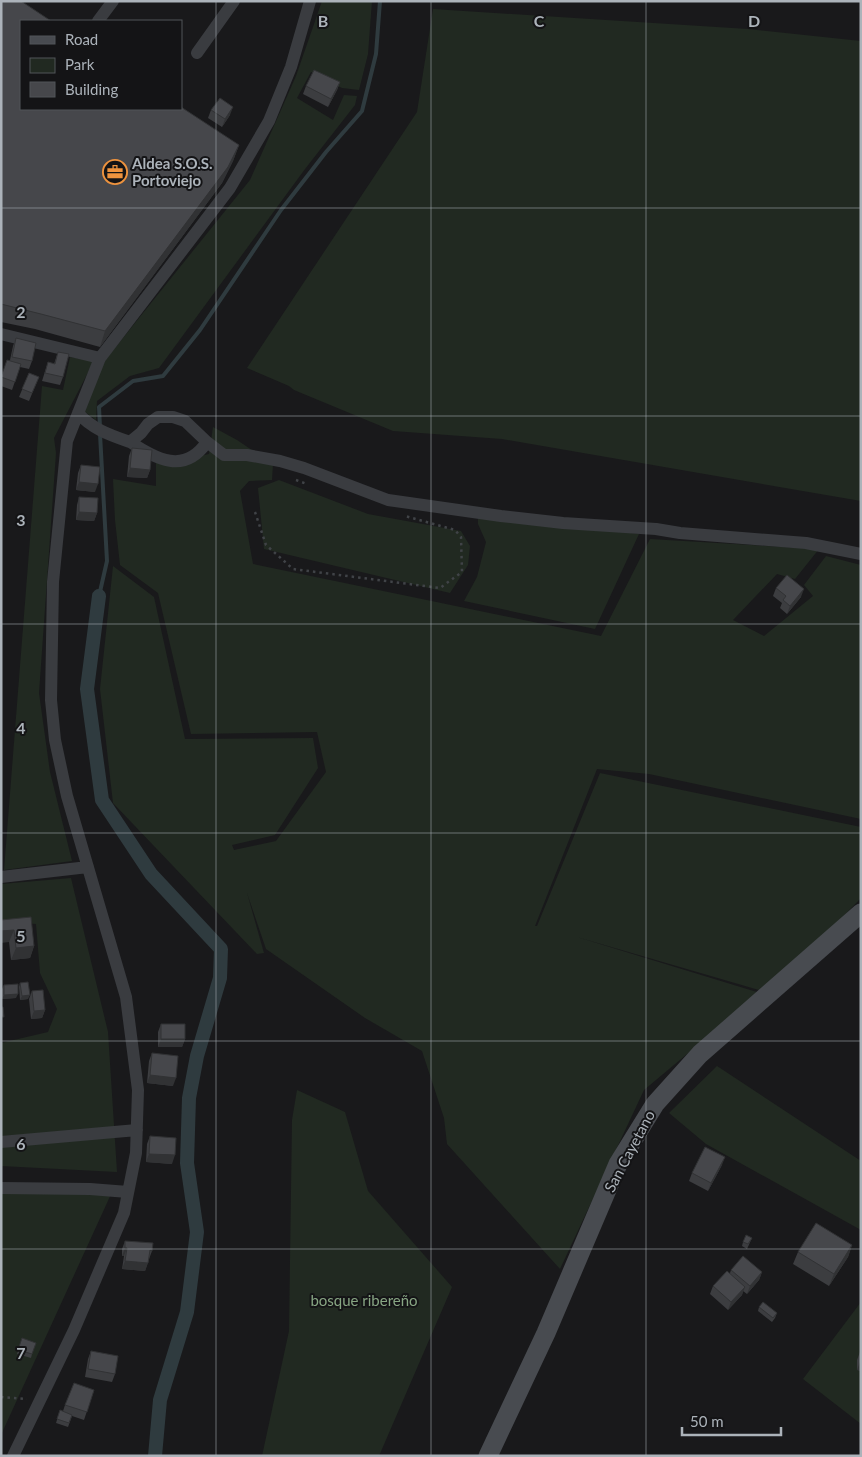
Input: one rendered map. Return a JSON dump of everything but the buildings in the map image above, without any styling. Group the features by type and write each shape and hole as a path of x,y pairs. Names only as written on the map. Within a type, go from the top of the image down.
{"main road":[{"name":"San Cayetano","path":"488,1456 546,1333 618,1164 655,1104 700,1054 861,913"}],"street":[{"path":"99,20 113,1"},
{"path":"197,53 234,1"},
{"path":"14,1456 74,1330 124,1213 136,1153 138,1090 126,997 67,796 55,740 51,700 53,582 67,441 100,358 230,188 250,156 269,121 291,67 310,1"},
{"path":"1,334 100,358"},
{"path":"78,413 86,423 109,435 130,442 165,461 177,462 190,458 200,453 207,442"},
{"path":"130,442 158,417 173,417 185,421 224,455 247,455 280,461 304,468 388,500 563,523 656,529 680,533 806,543 861,554"},
{"path":"1,877 88,867"},
{"path":"1,1142 137,1130"},
{"path":"1,1188 90,1189 128,1192"}],"path":[{"path":"296,480 312,485"},
{"path":"255,512 266,545 293,569 440,588 462,572 461,537 456,530 400,515"},
{"path":"1,1397 40,1400"}],"green space":[{"path":"322,1 372,1 368,54 359,90 342,88 311,72 297,98 333,120 344,95 357,96 355,105 305,169 159,368 130,376 97,401 96,420 81,409 106,359 250,180 296,76"},
{"path":"433,9 748,29 861,41 861,501 502,439 393,431 294,390 289,386 247,368 417,112"},
{"path":"70,357 94,361 54,438 56,453 39,693 50,772 72,861 4,870 42,386 63,390"},
{"path":"213,427 237,440 273,464 272,480 249,481 240,491 253,564 601,636 650,539 819,549 795,579 777,574 733,620 764,636 813,596 804,585 826,556 861,565 861,819 649,774 597,769 535,926 537,926 600,773 861,827 861,898 769,993 577,937 760,993 644,1090 560,1269 447,1144 444,1118 422,1051 365,1018 266,949 247,893 264,953 257,954 113,803 100,689 113,566 154,597 185,739 313,738 318,768 275,835 232,845 234,850 276,841 326,772 317,732 191,734 158,593 120,565 113,479 156,486 156,463 180,461 209,454"},
{"path":"279,480 368,514 461,531 470,546 468,565 450,593 264,549 258,488"},
{"path":"478,513 639,534 595,629 464,601 477,577 486,542 478,524"},
{"path":"71,878 108,1032 117,1172 1,1166 1,1043 48,1032 57,1009 40,973 36,924 1,921 1,884"},
{"path":"717,1066 861,1161 861,1230 706,1144 669,1113"},
{"name":"bosque ribereño","path":"297,1090 345,1112 368,1191 452,1287 379,1456 262,1456 289,1331 292,1120"},
{"path":"112,1192 1,1435 1,1194"},
{"path":"861,1302 861,1424 803,1379"}],"waterway":[{"path":"100,427 99,407 133,381 163,376 200,330 281,210 326,152 362,111 376,54 380,1"},
{"path":"99,596 107,561 100,434"},
{"path":"99,596 87,689 102,800 151,874 221,949 220,978 197,1056 189,1098 187,1163 197,1232 187,1312 160,1400 155,1456"}],"place":[{"name":"Aldea S.O.S. Portoviejo","path":"115,172"}]}
